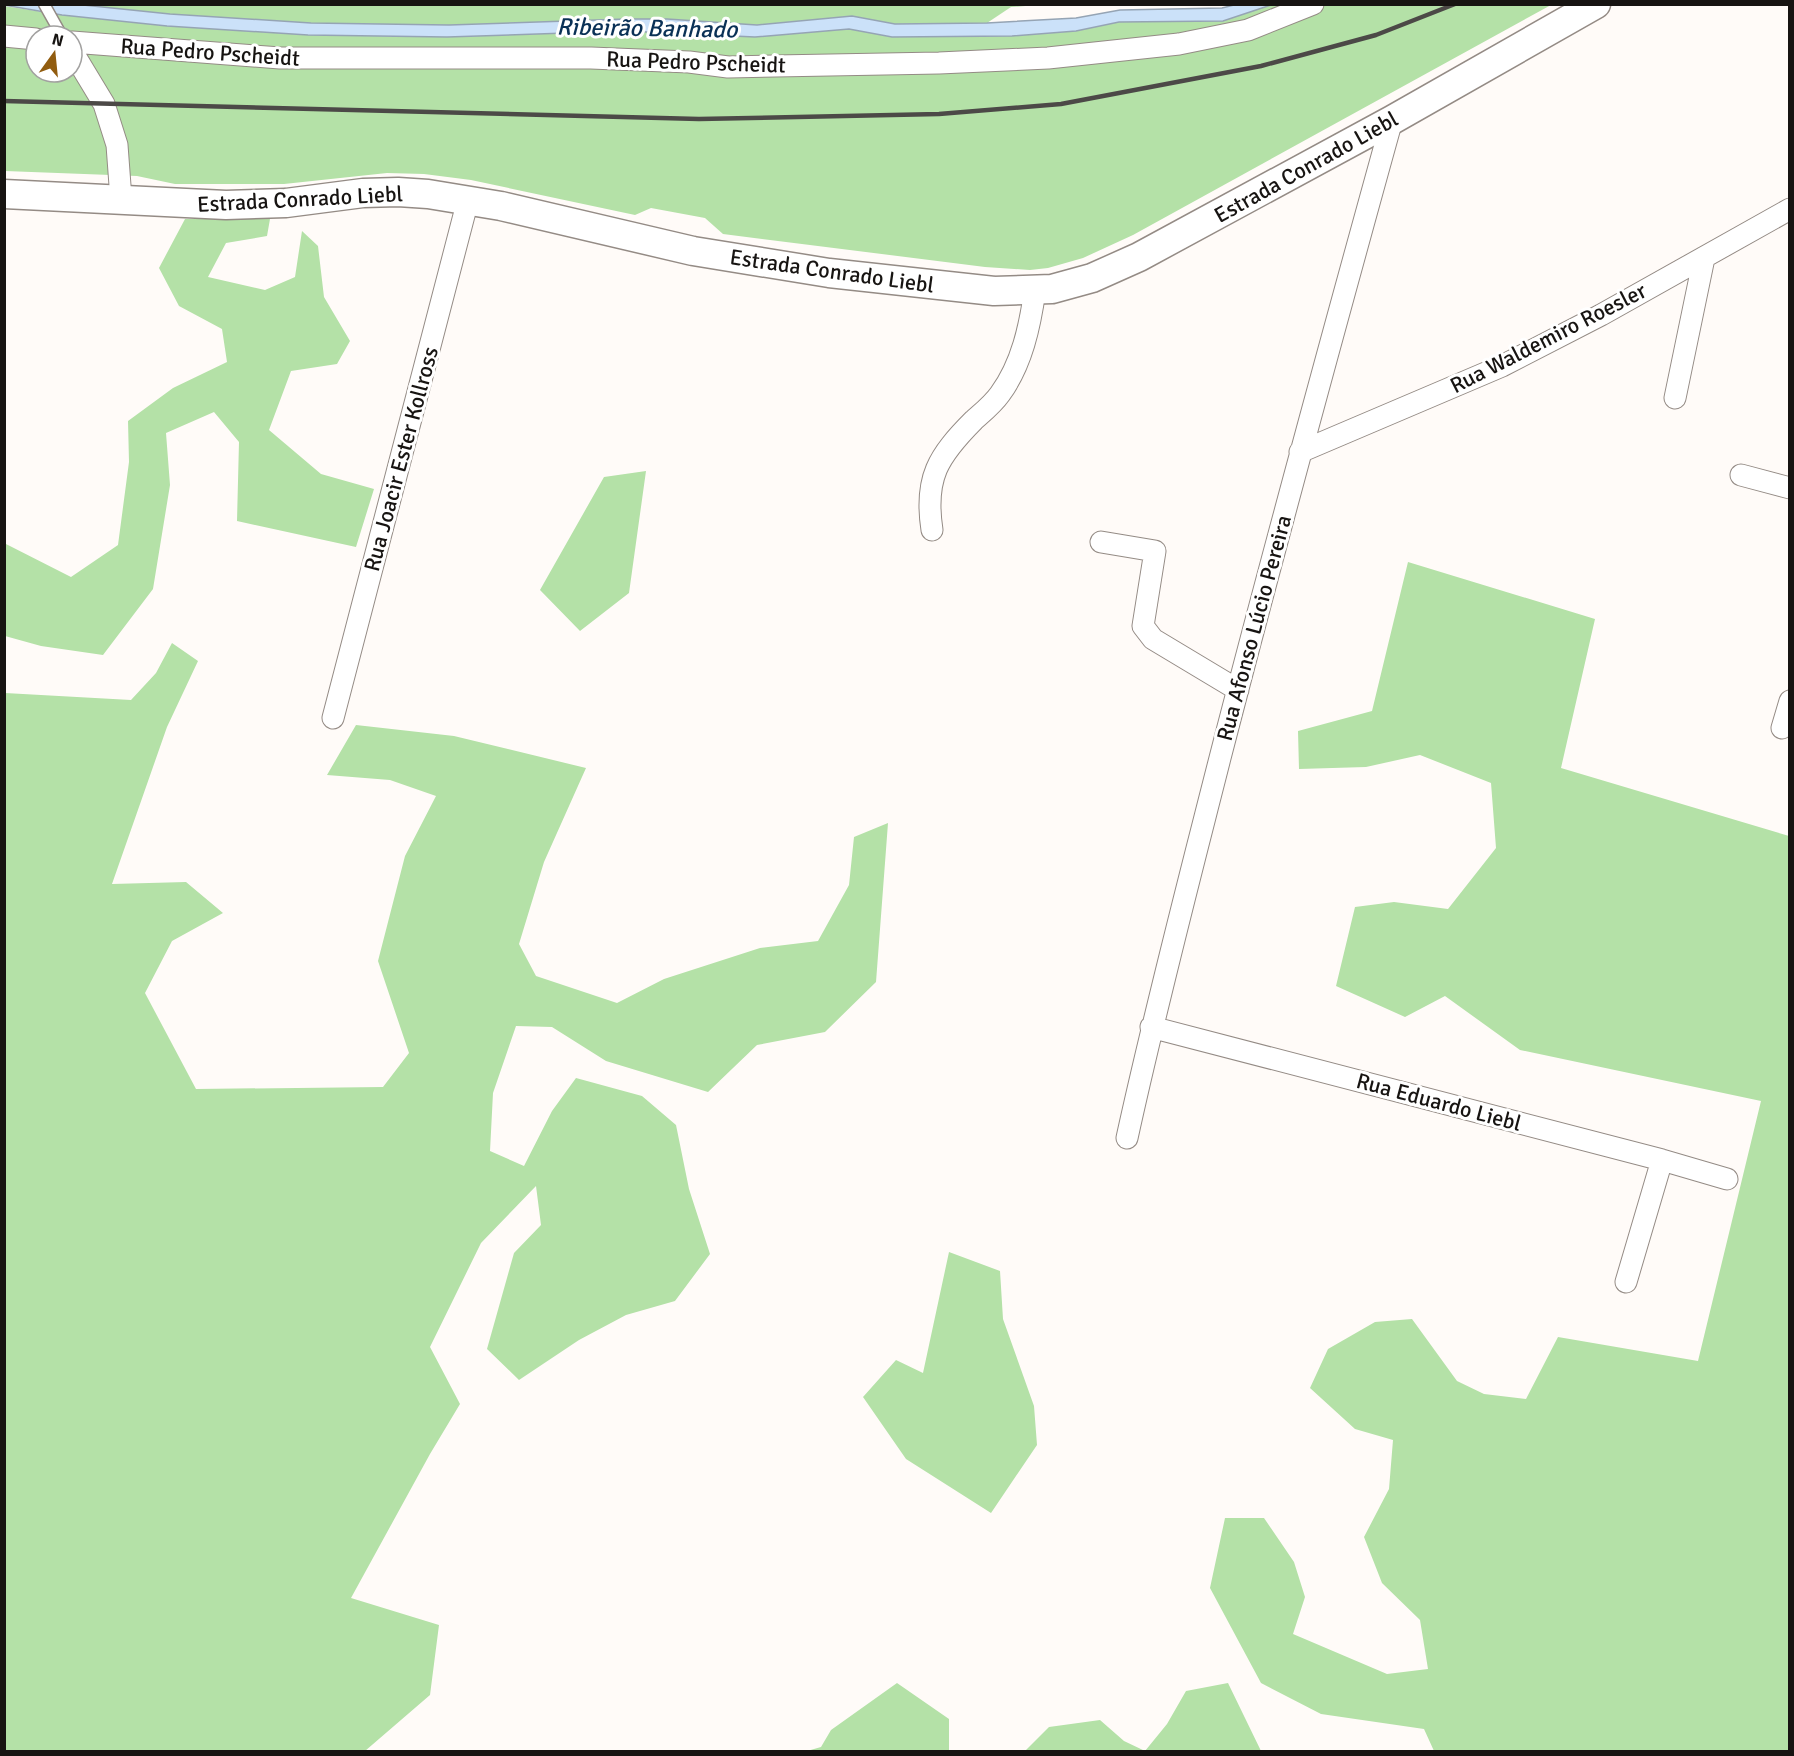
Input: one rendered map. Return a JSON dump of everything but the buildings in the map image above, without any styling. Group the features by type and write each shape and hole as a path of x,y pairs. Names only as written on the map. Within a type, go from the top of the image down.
{"main road":[{"name":"Estrada Conrado Liebl","path":"4,194 203,205 255,205 363,193 398,192 468,200 693,251 806,269 882,280 993,291 1035,290 1070,285 1122,266 1392,120 1596,4"}],"street":[{"name":"Rua Pedro Pscheidt","path":"84,38 280,58 591,58 689,62 728,67 950,62 1048,58 1179,44 1248,30 1313,4"},
{"path":"4,36 24,38"},
{"path":"84,71 104,104 117,145 121,199"},
{"name":"Rua Afonso Lúcio Pereira","path":"1128,1138 1151,1027 1238,690 1300,452 1392,120"},
{"name":"Rua Joacir Ester Kollross","path":"333,718 468,200"},
{"name":"Rua Waldemiro Roesler","path":"1300,452 1502,366 1601,315 1790,209"},
{"path":"1675,398 1704,258"},
{"path":"932,530 929,508 934,472 955,439 999,396 1017,367 1029,326 1035,290"},
{"path":"1741,475 1790,488"},
{"path":"1101,542 1155,551 1143,626 1153,639 1238,690"},
{"path":"1782,728 1790,701"},
{"name":"Rua Eduardo Liebl","path":"1151,1027 1727,1179"},
{"path":"1626,1282 1662,1160"}],"lane":[{"path":"44,4 56,24"}],"green space":[{"path":"1271,4 1551,5 1133,235 1083,258 1048,268 1030,270 985,267 723,234 705,218 651,208 635,215 471,180 424,174 387,173 284,184 175,184 137,176 5,171 4,6 62,15 167,26 308,35 447,37 625,31 755,37 849,29 892,37 1012,36 1076,31 1119,22 1223,21"},
{"path":"83,5 1038,5 1011,7 987,23 895,24 852,16 757,25 667,19 626,19 449,25 311,23 170,14"},
{"path":"185,219 270,219 267,236 226,243 208,277 265,290 295,277 302,231 318,246 324,297 350,341 337,364 291,371 269,430 321,474 374,489 356,547 237,521 239,442 214,412 166,433 170,485 153,589 103,655 41,646 5,636 4,543 71,577 118,545 129,462 128,421 173,388 227,362 222,329 179,306 159,268"},
{"path":"646,471 629,593 580,631 540,590 604,477"},
{"path":"1408,562 1595,619 1561,768 1789,836 1789,1751 1434,1751 1424,1729 1321,1714 1261,1683 1210,1588 1225,1518 1264,1518 1294,1562 1305,1597 1293,1634 1387,1674 1428,1669 1420,1620 1382,1583 1364,1537 1389,1489 1393,1440 1355,1429 1310,1388 1328,1349 1375,1322 1412,1319 1457,1381 1484,1394 1526,1399 1558,1337 1698,1361 1761,1101 1520,1050 1445,996 1405,1017 1336,986 1355,907 1394,902 1448,909 1496,848 1491,783 1420,755 1366,767 1299,769 1298,731 1372,711"},
{"path":"172,643 198,661 167,727 112,884 186,882 223,913 172,941 145,993 196,1089 383,1087 409,1053 378,961 405,856 436,796 390,780 327,775 356,725 454,736 586,768 544,862 519,944 536,976 617,1003 664,979 760,948 818,941 849,885 854,837 888,823 876,982 825,1032 757,1045 708,1092 606,1061 552,1027 516,1026 493,1093 490,1151 524,1166 552,1111 576,1078 642,1096 676,1125 689,1189 710,1254 675,1301 626,1315 579,1340 519,1380 487,1349 514,1253 541,1225 536,1186 481,1243 430,1347 460,1404 351,1598 439,1625 430,1695 365,1751 5,1751 5,693 131,700 156,673"},
{"path":"949,1252 1000,1271 1003,1319 1034,1406 1037,1445 991,1513 906,1459 863,1397 896,1360 923,1373"},
{"path":"897,1683 949,1719 949,1751 807,1751 821,1747 831,1730"},
{"path":"1228,1683 1261,1751 1145,1751 1167,1724 1186,1691"},
{"path":"1100,1720 1124,1741 1145,1751 1025,1751 1049,1727"}],"water":[{"name":"Ribeirão Banhado","path":"4,5 83,5 170,14 311,23 449,25 667,19 757,25 852,16 895,24 987,23 1076,18 1120,10 1271,5 1223,21 1119,22 1076,31 1012,36 892,37 849,29 755,37 625,31 447,37 308,35 167,26 62,15"}],"railway":[{"path":"4,101 699,119 939,114 1061,104 1261,66 1376,35 1455,4"}]}
